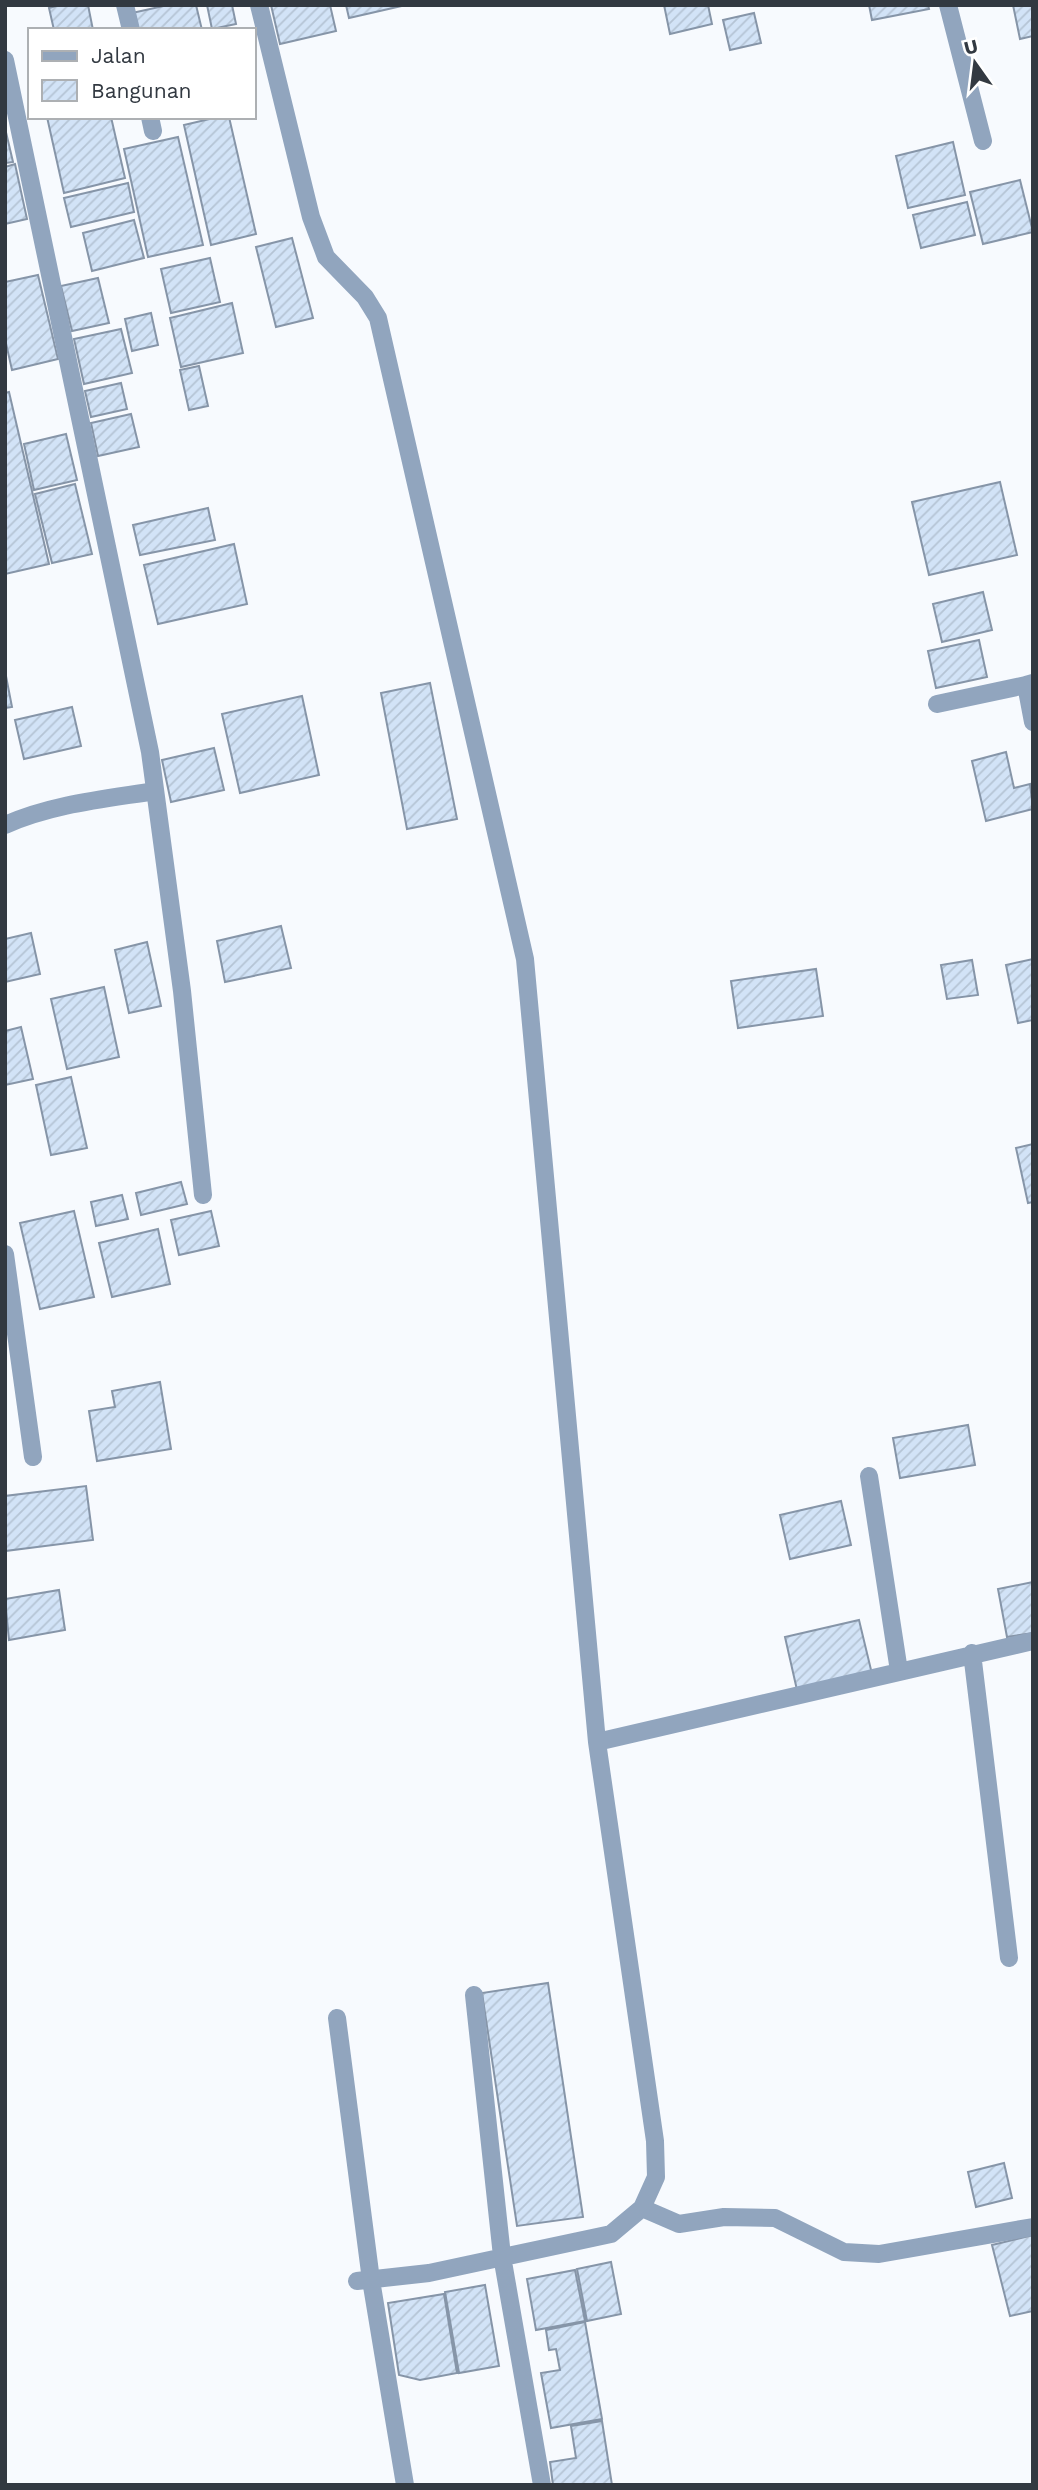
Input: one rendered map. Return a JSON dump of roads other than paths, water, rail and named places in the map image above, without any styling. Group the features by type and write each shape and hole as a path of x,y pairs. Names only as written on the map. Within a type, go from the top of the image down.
{"street":[{"path":"125,5 131,28"},
{"path":"259,5 311,217 322,247 326,257 365,297 378,318 525,959 597,1742 655,2141 656,2177 642,2208 611,2234 429,2273 364,2281"},
{"path":"948,5 983,141"},
{"path":"5,60 118,592 155,791 182,991 203,1195"},
{"path":"937,704 1029,684 1033,722"},
{"path":"5,825 24,817 68,806 155,791"},
{"path":"5,1254 33,1457"},
{"path":"869,1476 898,1671"},
{"path":"597,1742 1033,1641"},
{"path":"972,1653 1009,1958"},
{"path":"474,1995 502,2256 542,2485"},
{"path":"337,2018 364,2281 405,2485"},
{"path":"642,2208 679,2224 724,2217 775,2218 844,2252 879,2254 1033,2227"}]}
